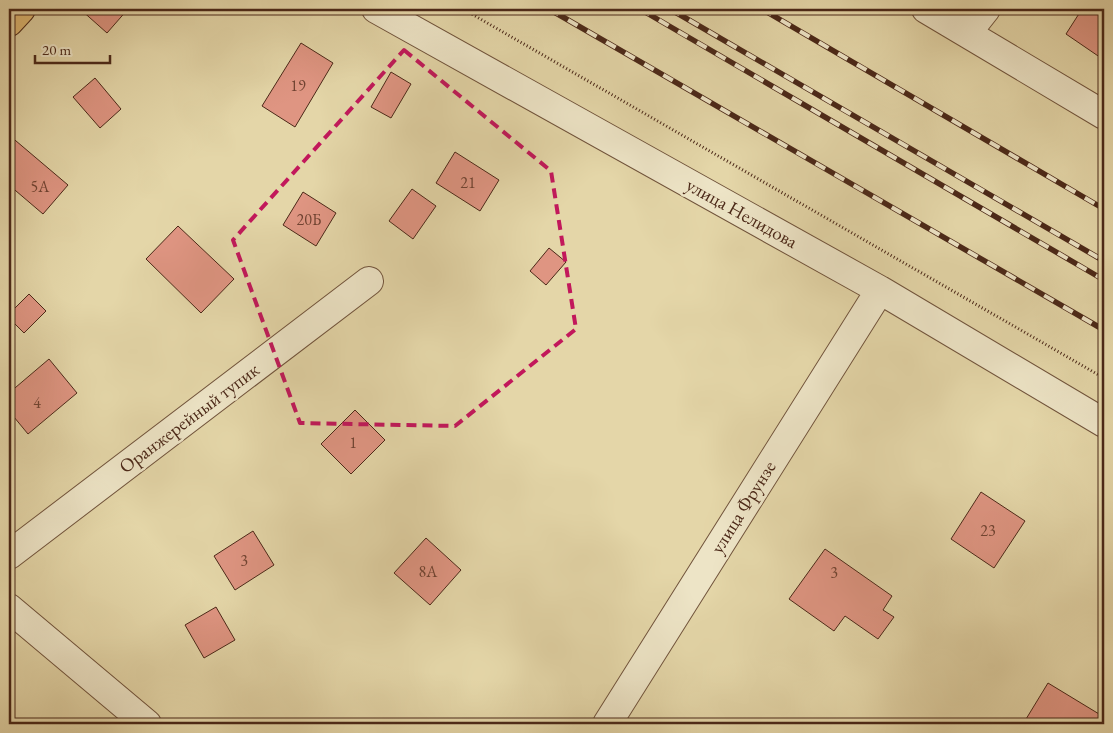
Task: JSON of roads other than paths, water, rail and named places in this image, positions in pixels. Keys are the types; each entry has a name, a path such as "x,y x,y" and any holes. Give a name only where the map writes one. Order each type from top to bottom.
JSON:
{"main road":[{"path":"9,22 21,9"}],"street":[{"name":"улица Нелидова","path":"376,9 880,290 1104,423"},
{"path":"926,9 1104,115"},
{"path":"967,33 986,9"},
{"name":"Оранжерейный тупик","path":"9,555 369,281"},
{"name":"улица Фрунзе","path":"607,724 880,290"},
{"path":"9,608 147,724"}],"railway":[{"path":"549,9 1104,330"},
{"path":"640,9 1104,280"},
{"path":"670,9 1104,261"},
{"path":"762,9 1104,209"}]}
